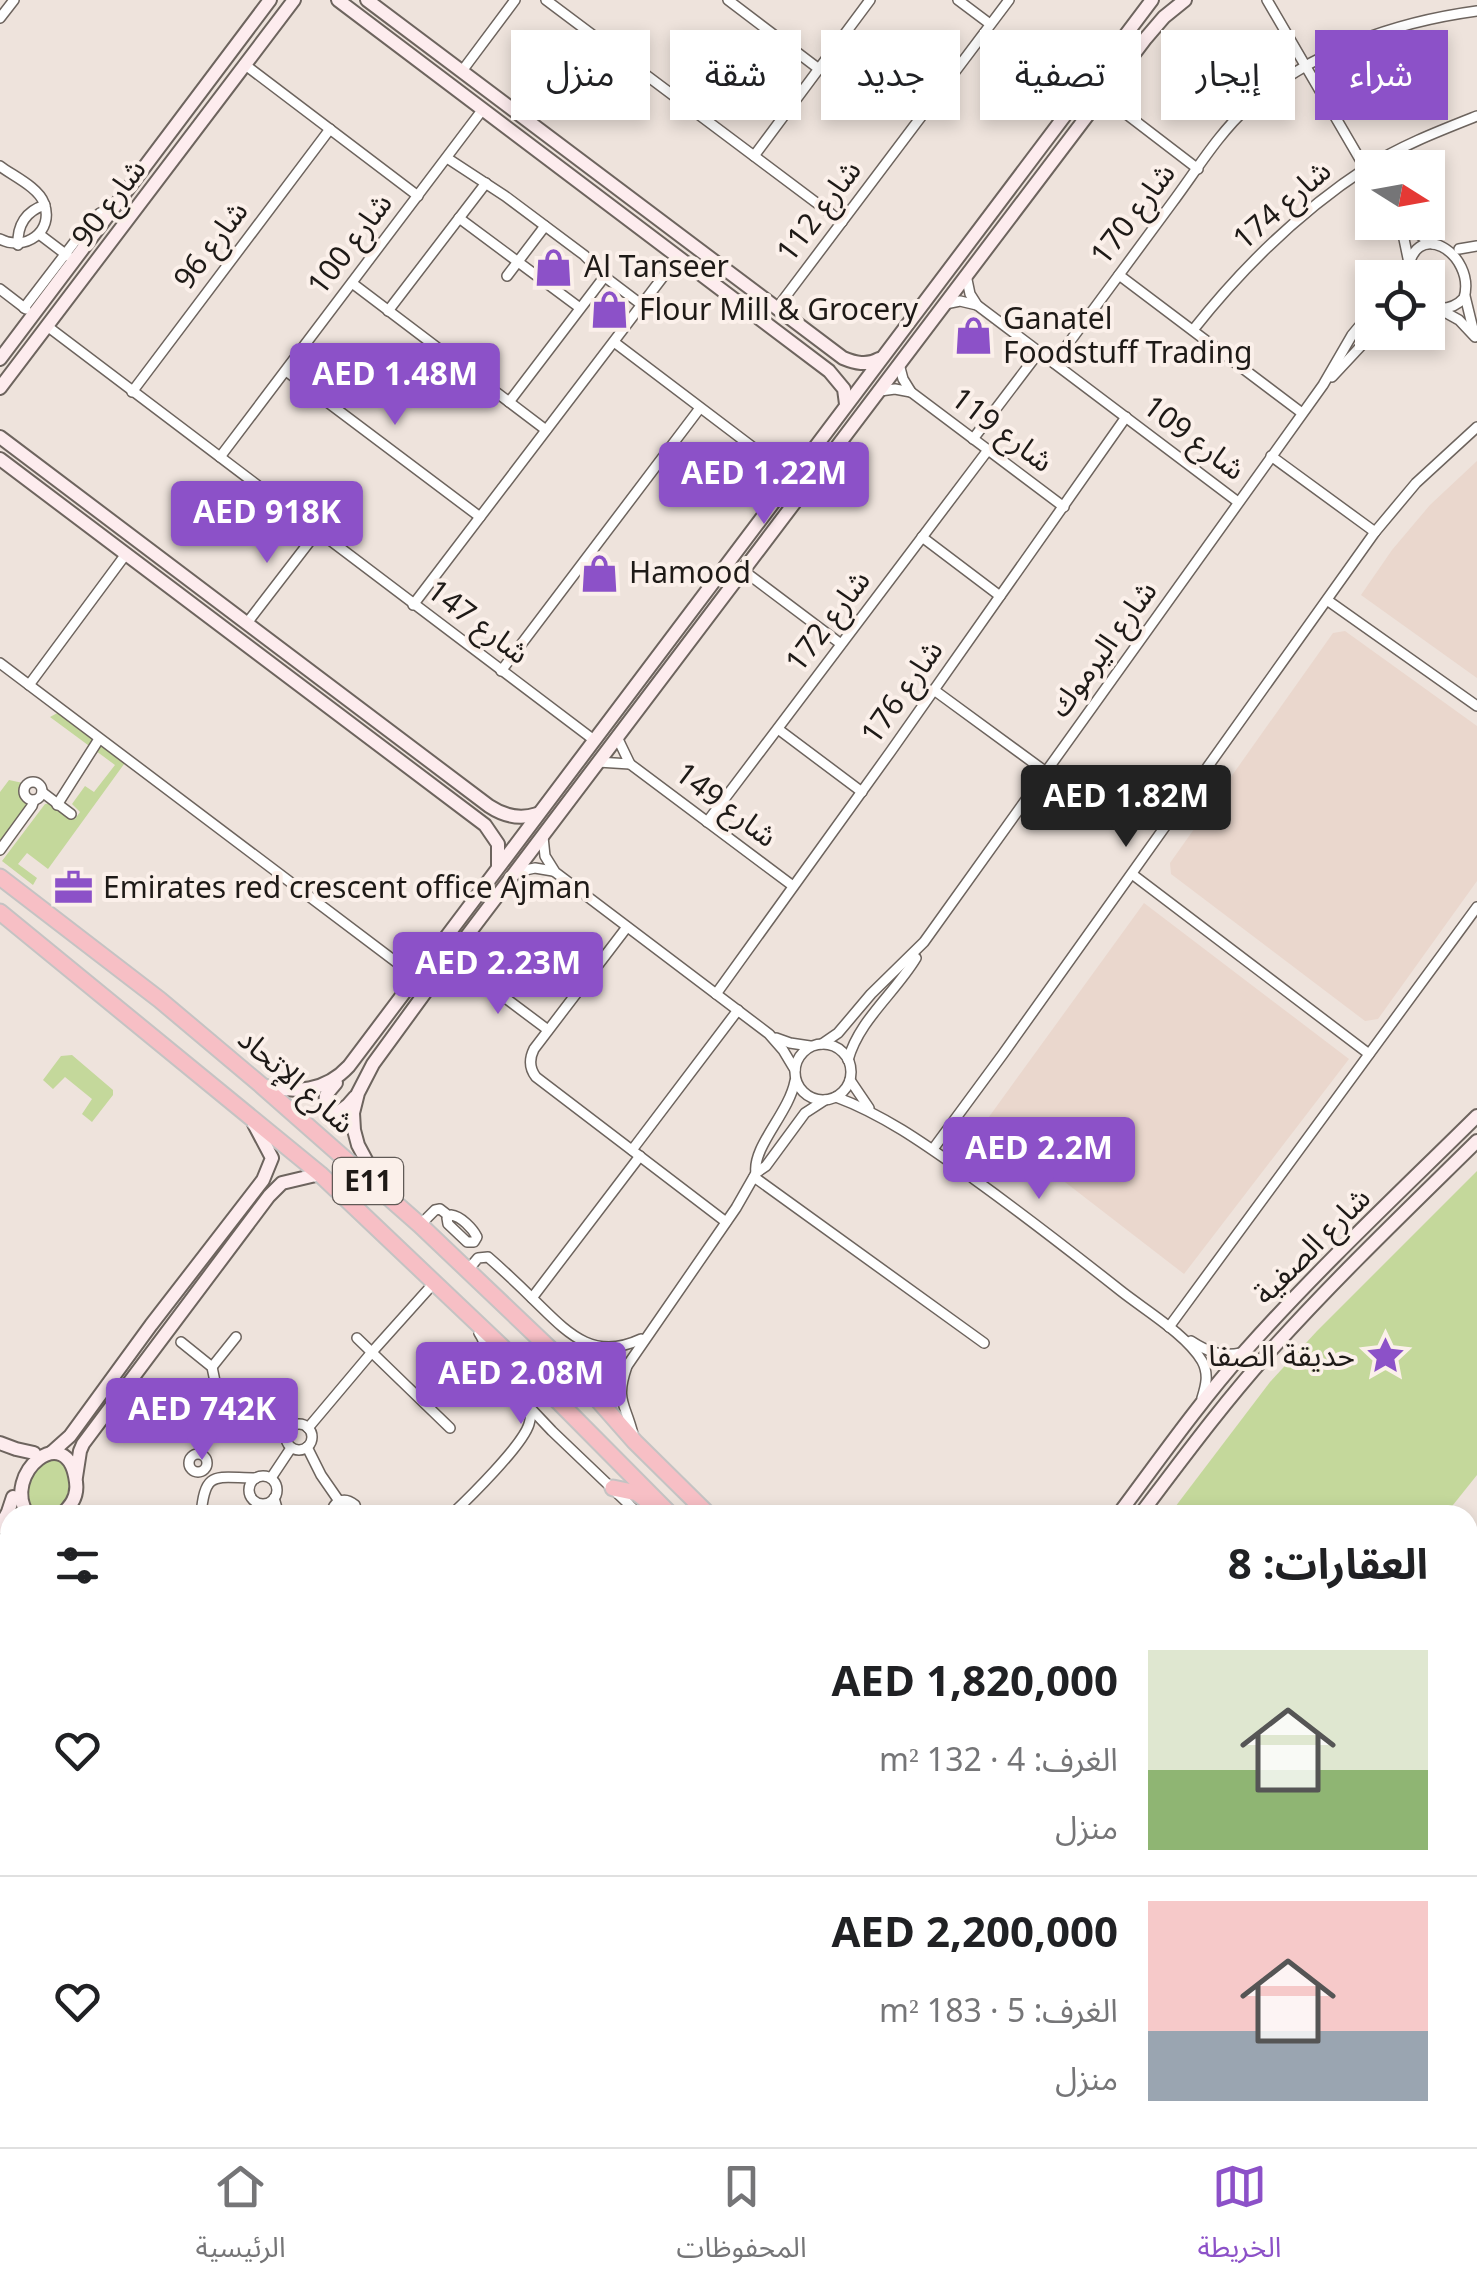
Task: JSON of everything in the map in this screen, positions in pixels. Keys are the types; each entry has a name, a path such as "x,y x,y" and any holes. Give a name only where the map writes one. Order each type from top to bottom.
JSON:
{"highway":[{"name":"شارع الإتحاد","path":"0,877 160,1000 420,1225 568,1366 635,1442 699,1505"},
{"name":"شارع الإتحاد","path":"0,912 320,1174 661,1505"},
{"path":"613,1488 644,1497 652,1505"}],"main road":[{"name":"شارع 90","path":"3,355 29,311 118,202 270,0"},
{"name":"شارع 90","path":"0,388 294,0"},
{"path":"338,0 835,376 844,390 846,404"},
{"path":"368,0 807,332 850,361 867,364 882,358"},
{"path":"1141,44 1185,0"},
{"path":"1083,120 461,944 373,1064 358,1093 339,1112 332,1112 325,1105 326,1094 1144,5"},
{"path":"254,21 265,24 268,32"},
{"path":"562,170 571,165 574,156"},
{"path":"586,188 597,173"},
{"path":"118,202 133,212"},
{"path":"938,282 947,282 953,289 948,299"},
{"path":"795,345 804,340 807,332"},
{"path":"3,355 11,365 19,363"},
{"path":"0,437 498,812 528,817 537,814"},
{"path":"0,459 485,825 495,837 498,866"},
{"path":"68,511 80,506 80,497"},
{"path":"774,500 776,509 788,511"},
{"path":"83,522 83,514 94,508"},
{"path":"604,726 618,737"},
{"path":"468,812 480,808 480,799"},
{"path":"261,1086 301,1091 322,1086 343,1072"},
{"path":"358,1093 354,1130 383,1195"},
{"path":"17,1505 11,1480 20,1463 70,1436 263,1180 272,1158 248,1113"},
{"name":"شارع الصفية","path":"1126,1505 1244,1352 1477,1116"},
{"name":"شارع الصفية","path":"1148,1505 1272,1349 1477,1141"},
{"path":"80,1505 76,1477 86,1440 268,1196 282,1184 320,1174"},
{"path":"0,1442 67,1462 76,1477"},
{"path":"69,1505 76,1494"},
{"path":"9,1505 13,1497"}],"street":[{"path":"0,18 14,0"},
{"path":"462,71 515,0"},
{"path":"546,0 842,222"},
{"path":"728,0 819,69"},
{"path":"754,156 870,0"},
{"path":"958,0 990,24"},
{"name":"شارع 112","path":"777,308 1009,0"},
{"path":"1267,0 1355,150"},
{"name":"شارع 170","path":"1054,363 1228,128 1266,93 1307,67 1384,30 1477,11"},
{"path":"244,64 418,196"},
{"name":"شارع 100","path":"220,458 483,109"},
{"name":"شارع 174","path":"1399,150 1477,116"},
{"path":"1134,120 1198,169"},
{"name":"شارع 96","path":"132,392 330,129"},
{"path":"446,158 545,226 642,305"},
{"path":"0,166 39,195 45,205 45,220 39,234 30,241 18,244 0,239"},
{"name":"شارع 174","path":"1193,330 1255,259 1308,211 1355,176"},
{"path":"388,310 486,184"},
{"path":"18,244 24,219 29,212 45,205"},
{"path":"459,218 580,308"},
{"path":"507,276 545,226"},
{"path":"39,234 70,257"},
{"path":"1426,240 1433,244"},
{"path":"1412,260 1418,251 1433,244 1459,249 1477,246"},
{"path":"1445,307 1454,306 1465,296 1475,274 1459,249"},
{"path":"413,605 678,257"},
{"path":"1119,274 1302,412"},
{"path":"966,275 976,304"},
{"path":"509,402 605,276"},
{"path":"352,284 546,430"},
{"path":"0,290 29,311"},
{"path":"1465,296 1476,338"},
{"path":"948,299 976,304"},
{"name":"شارع 109","path":"976,304 1238,502"},
{"path":"1445,314 1459,320 1476,338"},
{"name":"شارع 147","path":"46,326 594,740"},
{"name":"شارع اليرموك","path":"1323,385 1355,331"},
{"path":"614,342 792,477"},
{"name":"شارع اليرموك","path":"848,1060 858,1036 1302,412 1357,350"},
{"path":"973,439 1039,352"},
{"name":"شارع 119","path":"900,364 911,392 1064,507"},
{"path":"286,371 480,517"},
{"name":"شارع 119","path":"878,392 911,392"},
{"path":"502,671 700,408"},
{"name":"شارع 176","path":"716,994 1126,418"},
{"path":"933,1148 1375,532 1438,460 1477,427"},
{"name":"شارع 172","path":"707,822 988,450"},
{"path":"1272,456 1375,532"},
{"path":"248,624 317,532"},
{"path":"922,538 1000,596"},
{"path":"29,685 126,554"},
{"path":"744,571 842,644"},
{"path":"1327,600 1477,706"},
{"path":"0,663 404,968 422,969"},
{"path":"934,690 1046,772"},
{"path":"778,729 862,792"},
{"name":"شارع 149","path":"618,737 630,764 793,886"},
{"path":"58,804 100,739"},
{"name":"شارع 149","path":"598,762 630,764"},
{"path":"0,850 38,796 70,814"},
{"path":"543,836 546,856 555,872 769,1034 783,1050 803,1092 817,1100 830,1099 874,1113"},
{"path":"516,872 535,868 555,872"},
{"path":"1132,874 1369,1054"},
{"path":"1172,1330 1477,908"},
{"path":"627,927 531,1054 532,1072 726,1222"},
{"name":"شارع اليرموك","path":"817,1045 838,1033 924,942"},
{"path":"461,944 472,972 548,1030"},
{"path":"404,968 409,985"},
{"path":"443,969 472,972"},
{"path":"532,1298 738,1010"},
{"path":"769,1034 790,1043 838,1048 848,1060 850,1080 874,1113 933,1148 1172,1330 1200,1358 1206,1370 1200,1406"},
{"path":"755,1175 756,1158 789,1103 800,1055 817,1045"},
{"path":"635,1442 620,1398 627,1366 755,1175 805,1113 842,1093 850,1080"},
{"path":"755,1175 984,1344"},
{"path":"420,1225 440,1209 449,1216 450,1226 467,1242 474,1241 484,1256 562,1328 587,1344 616,1347 644,1338"},
{"path":"467,1271 484,1256"},
{"path":"308,1428 434,1284"},
{"path":"456,1304 485,1341 492,1368 630,1505"},
{"path":"1172,1330 1210,1352 1228,1356 1244,1352"},
{"path":"212,1368 236,1337"},
{"path":"357,1338 450,1428"},
{"path":"181,1342 212,1368 218,1391"},
{"path":"568,1366 607,1374 627,1366"},
{"path":"224,1390 236,1399 230,1414 224,1416 212,1410 211,1398 218,1391 224,1390"},
{"path":"234,1408 286,1433"},
{"path":"461,1505 525,1433 530,1408"},
{"path":"290,1428 308,1428 312,1438 307,1447 291,1448 286,1440 290,1428"},
{"path":"525,1433 538,1429 552,1431"},
{"path":"307,1447 339,1501"},
{"path":"271,1478 291,1448"},
{"path":"207,1466 219,1478"},
{"path":"201,1505 202,1492 210,1481 264,1476 271,1478 277,1490 276,1505"},
{"path":"256,1478 249,1490 252,1499 261,1504 274,1498"},
{"path":"334,1505 339,1501 354,1505"}],"shaded area":[{"path":"1477,461 1477,678 1361,595 1430,505"},
{"path":"1345,631 1477,726 1477,881 1378,1019 1365,1021 1171,874 1170,863 1333,633"},
{"path":"1144,903 1349,1059 1184,1274 986,1121"}],"green space":[{"path":"61,711 127,760 48,869 27,853 18,864 37,878 33,885 2,861 45,804 52,803 75,819 80,812 72,804 85,786 94,792 115,765 50,717"},
{"path":"9,780 23,783 23,795 32,804 0,847 0,792"},
{"path":"72,1055 113,1090 92,1122 82,1114 92,1099 65,1077 53,1089 43,1080 61,1056"},
{"name":"حديقة الصفا","path":"1477,1171 1477,1475 1453,1505 1177,1505 1270,1382"},
{"path":"47,1456 65,1462 75,1486 63,1505 31,1505 20,1478"}],"place":[{"name":"Al Tanseer","path":"554,267"},
{"name":"Flour Mill & Grocery","path":"609,310"},
{"name":"Ganatel Foodstuff Trading","path":"973,336"},
{"name":"Hamood","path":"599,573"},
{"name":"Emirates red crescent office Ajman","path":"73,888"},
{"name":"حديقة الصفا","path":"1385,1356"}]}
